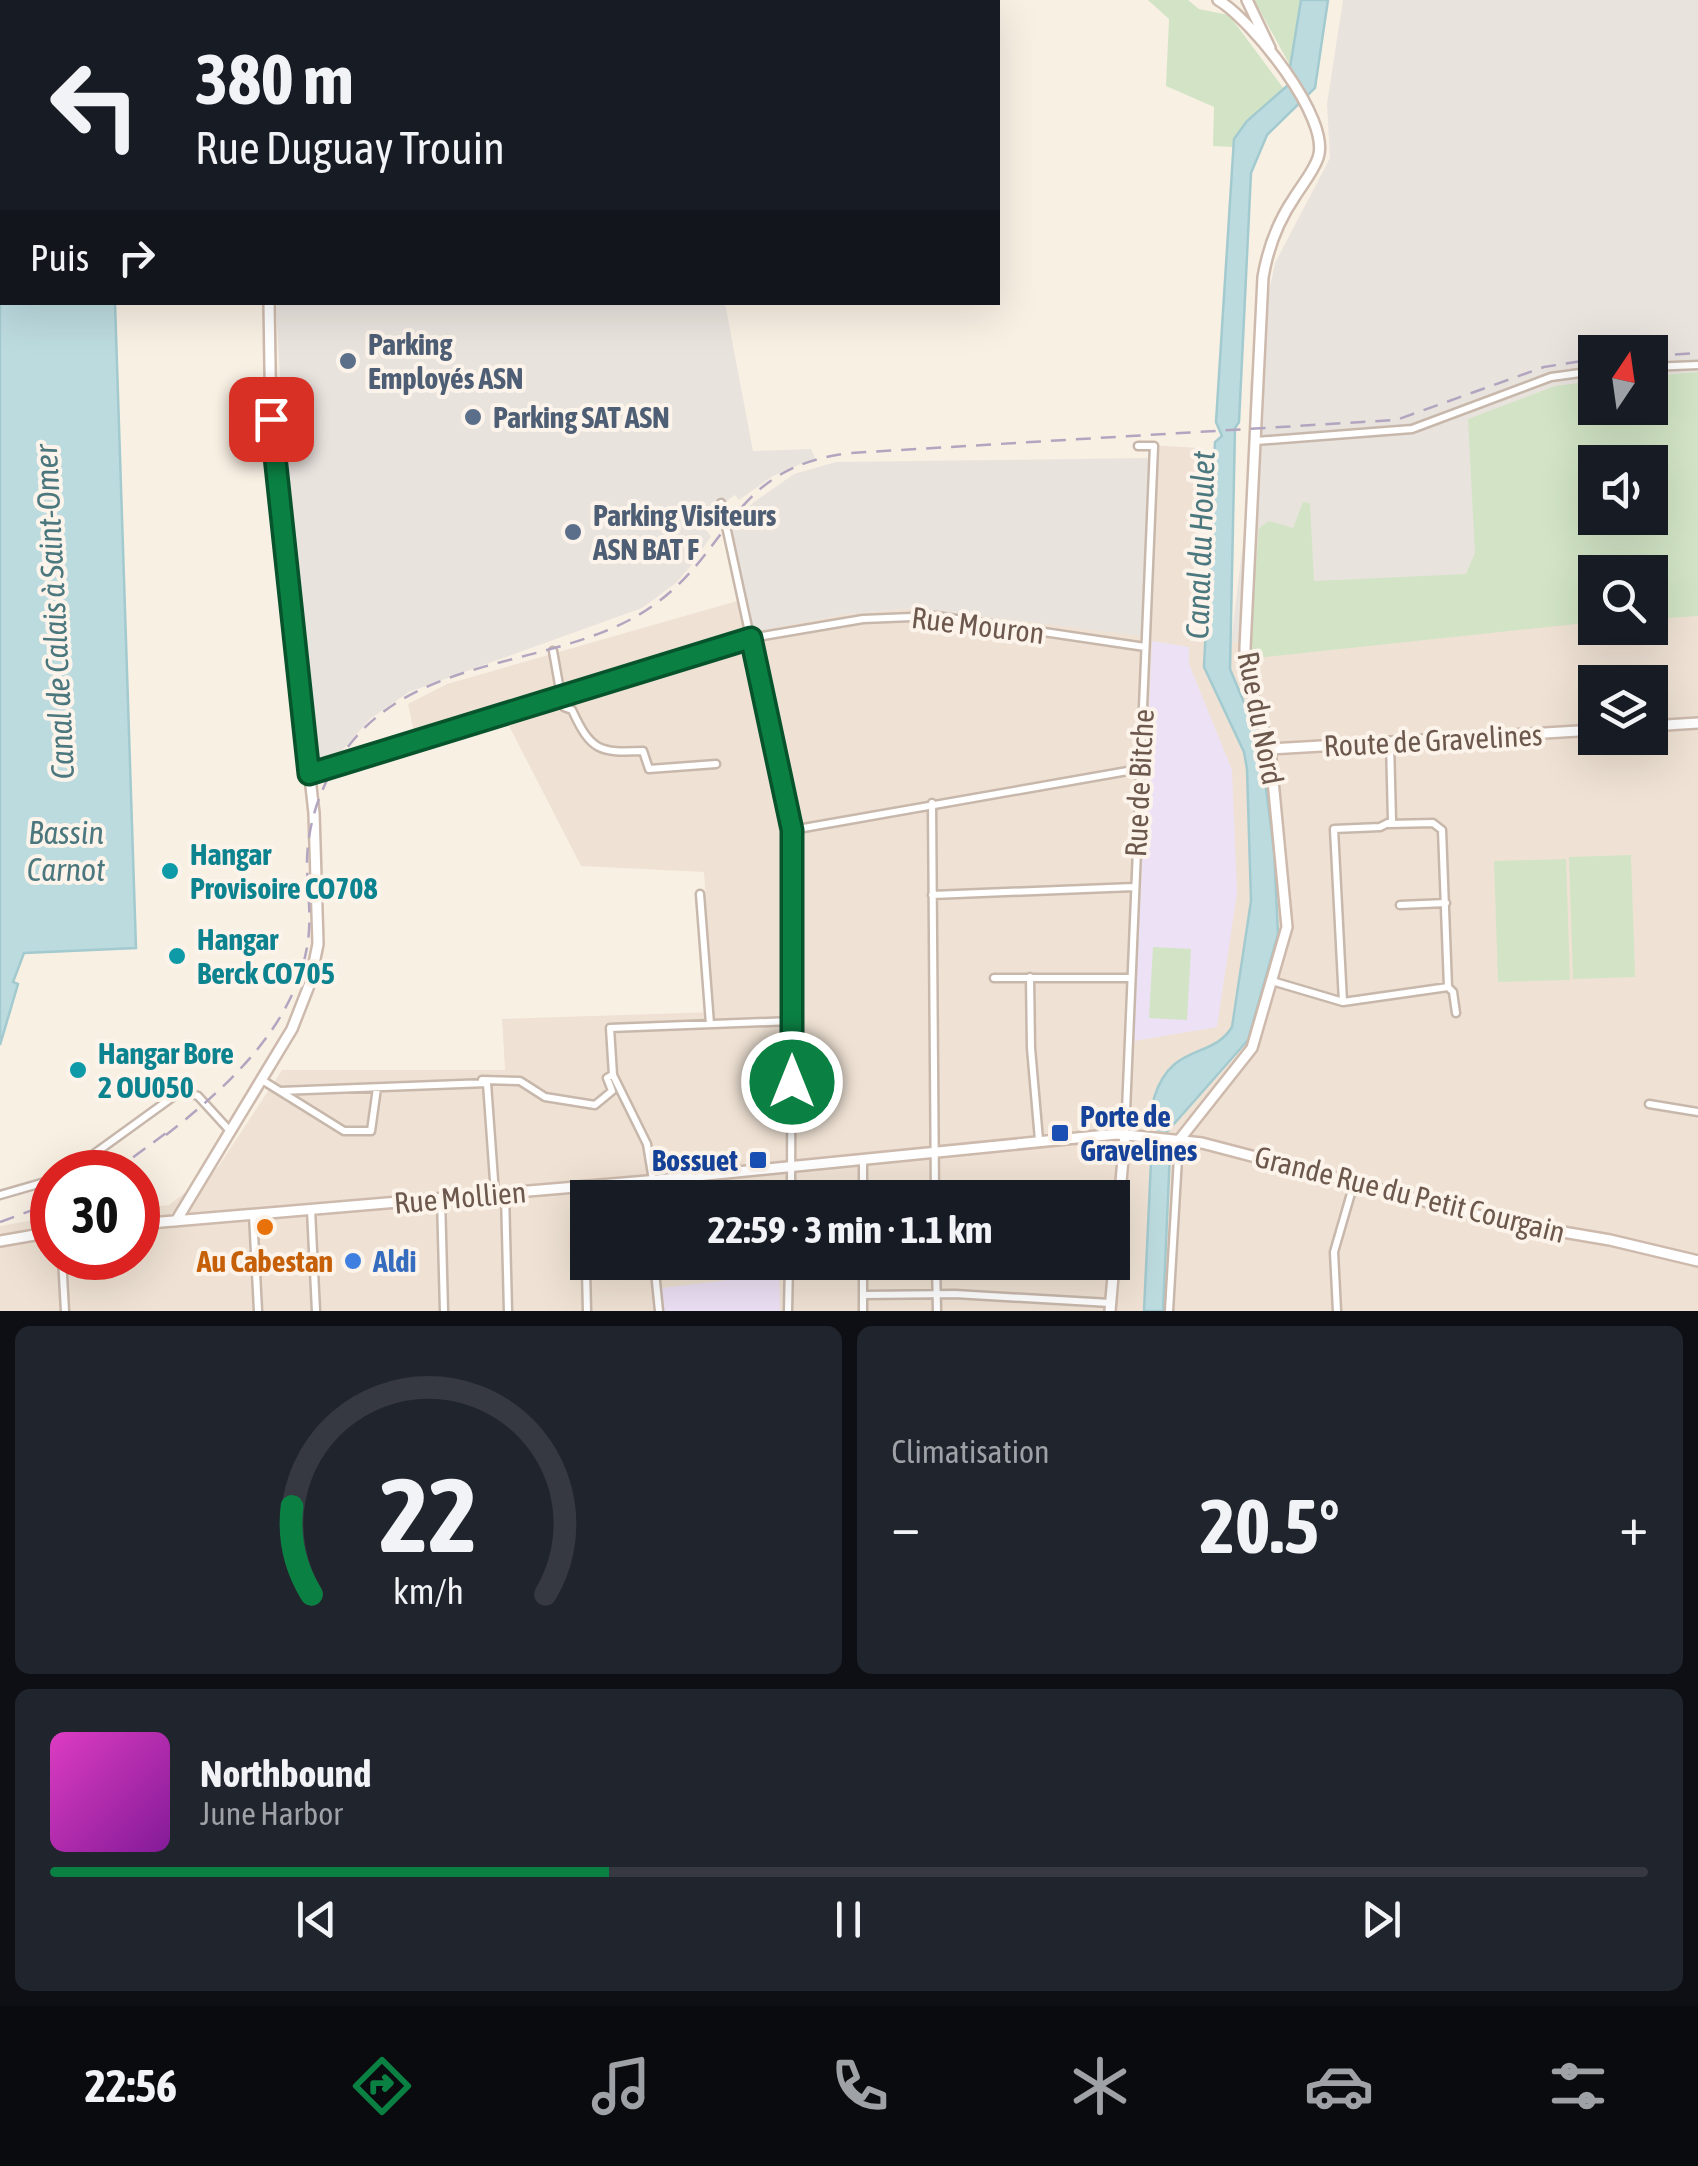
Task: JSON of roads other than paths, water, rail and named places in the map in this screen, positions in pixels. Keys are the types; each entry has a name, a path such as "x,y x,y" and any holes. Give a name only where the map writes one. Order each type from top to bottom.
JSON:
{"street":[{"name":"Rue du Nord","path":"1180,1140 1248,1055 1288,914 1270,749 1245,657 1263,277 1276,230 1319,156 1320,134 1309,109 1276,60 1238,15 1219,0"},
{"name":"Rue du Nord","path":"1247,0 1276,60"},
{"path":"176,1220 299,1016 316,955 318,902 309,774 271,432 269,305"},
{"path":"1668,366 1698,364"},
{"path":"1256,441 1404,430 1552,377 1578,373"},
{"name":"Rue de Bitche","path":"1125,1134 1154,446 1138,446"},
{"path":"721,504 792,830 792,1180"},
{"name":"Rue Mouron","path":"309,774 751,638 863,618 916,615 1145,647"},
{"path":"553,652 560,696"},
{"path":"564,707 572,710 591,744 611,753 643,751 649,769 716,764"},
{"path":"1668,725 1698,724"},
{"name":"Route de Gravelines","path":"1270,749 1578,731"},
{"path":"1389,824 1393,812 1390,742"},
{"path":"792,830 1139,769"},
{"path":"932,803 934,1180"},
{"path":"1343,1002 1334,829 1389,824 1440,826 1448,986 1453,992 1456,1013"},
{"path":"932,895 1134,886"},
{"path":"700,894 710,1024"},
{"path":"1400,905 1446,902"},
{"path":"1030,977 1030,1048 1040,1140"},
{"path":"994,978 1129,978"},
{"path":"1272,981 1343,1002 1448,986"},
{"path":"650,1180 647,1144 612,1075 610,1028 792,1020"},
{"path":"508,1311 500,1194 480,1080 520,1081 545,1097 596,1105 612,1090 607,1078 612,1075"},
{"path":"262,1080 344,1130 371,1131 378,1088"},
{"path":"280,1091 483,1084"},
{"path":"100,1150 182,1091 198,1096 230,1132"},
{"path":"1649,1104 1698,1112"},
{"path":"863,1295 936,1294 1110,1307 1125,1134"},
{"name":"Rue Mollien","path":"659,1180 1040,1140 1125,1134 1168,1138"},
{"name":"Grande Rue du Petit Courgain","path":"1168,1138 1510,1224 1610,1240 1698,1262"},
{"path":"1169,1311 1180,1140"},
{"path":"863,1158 863,1180"},
{"path":"1337,1311 1334,1252 1354,1183"},
{"path":"0,1195 30,1186"},
{"name":"Rue Mollien","path":"160,1222 570,1188"},
{"path":"442,1198 444,1311"},
{"path":"311,1210 316,1311"},
{"path":"253,1214 258,1311"},
{"path":"0,1241 30,1236"},
{"path":"63,1280 65,1311"},
{"path":"587,1280 588,1311"},
{"path":"656,1280 659,1311"},
{"path":"788,1311 789,1280"},
{"path":"863,1280 863,1311"},
{"path":"936,1280 937,1311"}],"water":[{"path":"1301,0 1328,0 1315,88 1267,135 1251,173 1239,422 1235,428 1230,669 1260,741 1274,851 1278,934 1248,1040 1166,1133 1170,1152 1163,1311 1144,1311 1154,1098 1171,1068 1214,1044 1232,1027 1251,901 1244,752 1204,667 1215,442 1222,436 1216,422 1234,139 1247,121 1287,86"},
{"name":"Bassin Carnot","path":"0,305 115,305 136,948 24,953 13,982 18,984 0,1045"}],"railway":[{"path":"1668,355 1698,353"},
{"path":"166,1135 232,1077 271,1032 286,1007 308,940 307,861 315,811 328,779 356,737 387,709 423,688 462,673 585,639 658,602 683,580 757,491 781,474 811,461 850,453 1396,420 1544,367 1578,362"},
{"path":"143,1150 173,1128"},
{"path":"0,1222 30,1211"}],"place":[{"name":"Parking Employés ASN","path":"348,361"},
{"name":"Parking SAT ASN","path":"473,417"},
{"name":"Parking Visiteurs ASN BAT F","path":"573,532"},
{"name":"Hangar Provisoire CO708","path":"170,871"},
{"name":"Hangar Berck CO705","path":"177,956"},
{"name":"Hangar Bore 2 OU050","path":"78,1070"},
{"name":"Porte de Gravelines","path":"1060,1133"},
{"name":"Bossuet","path":"758,1160"},
{"name":"Au Cabestan","path":"265,1227"},
{"name":"Aldi","path":"353,1261"}],"water label":[{"name":"Canal du Houlet","path":"1200,545"},
{"name":"Canal de Calais à Saint-Omer","path":"54,612"}]}
